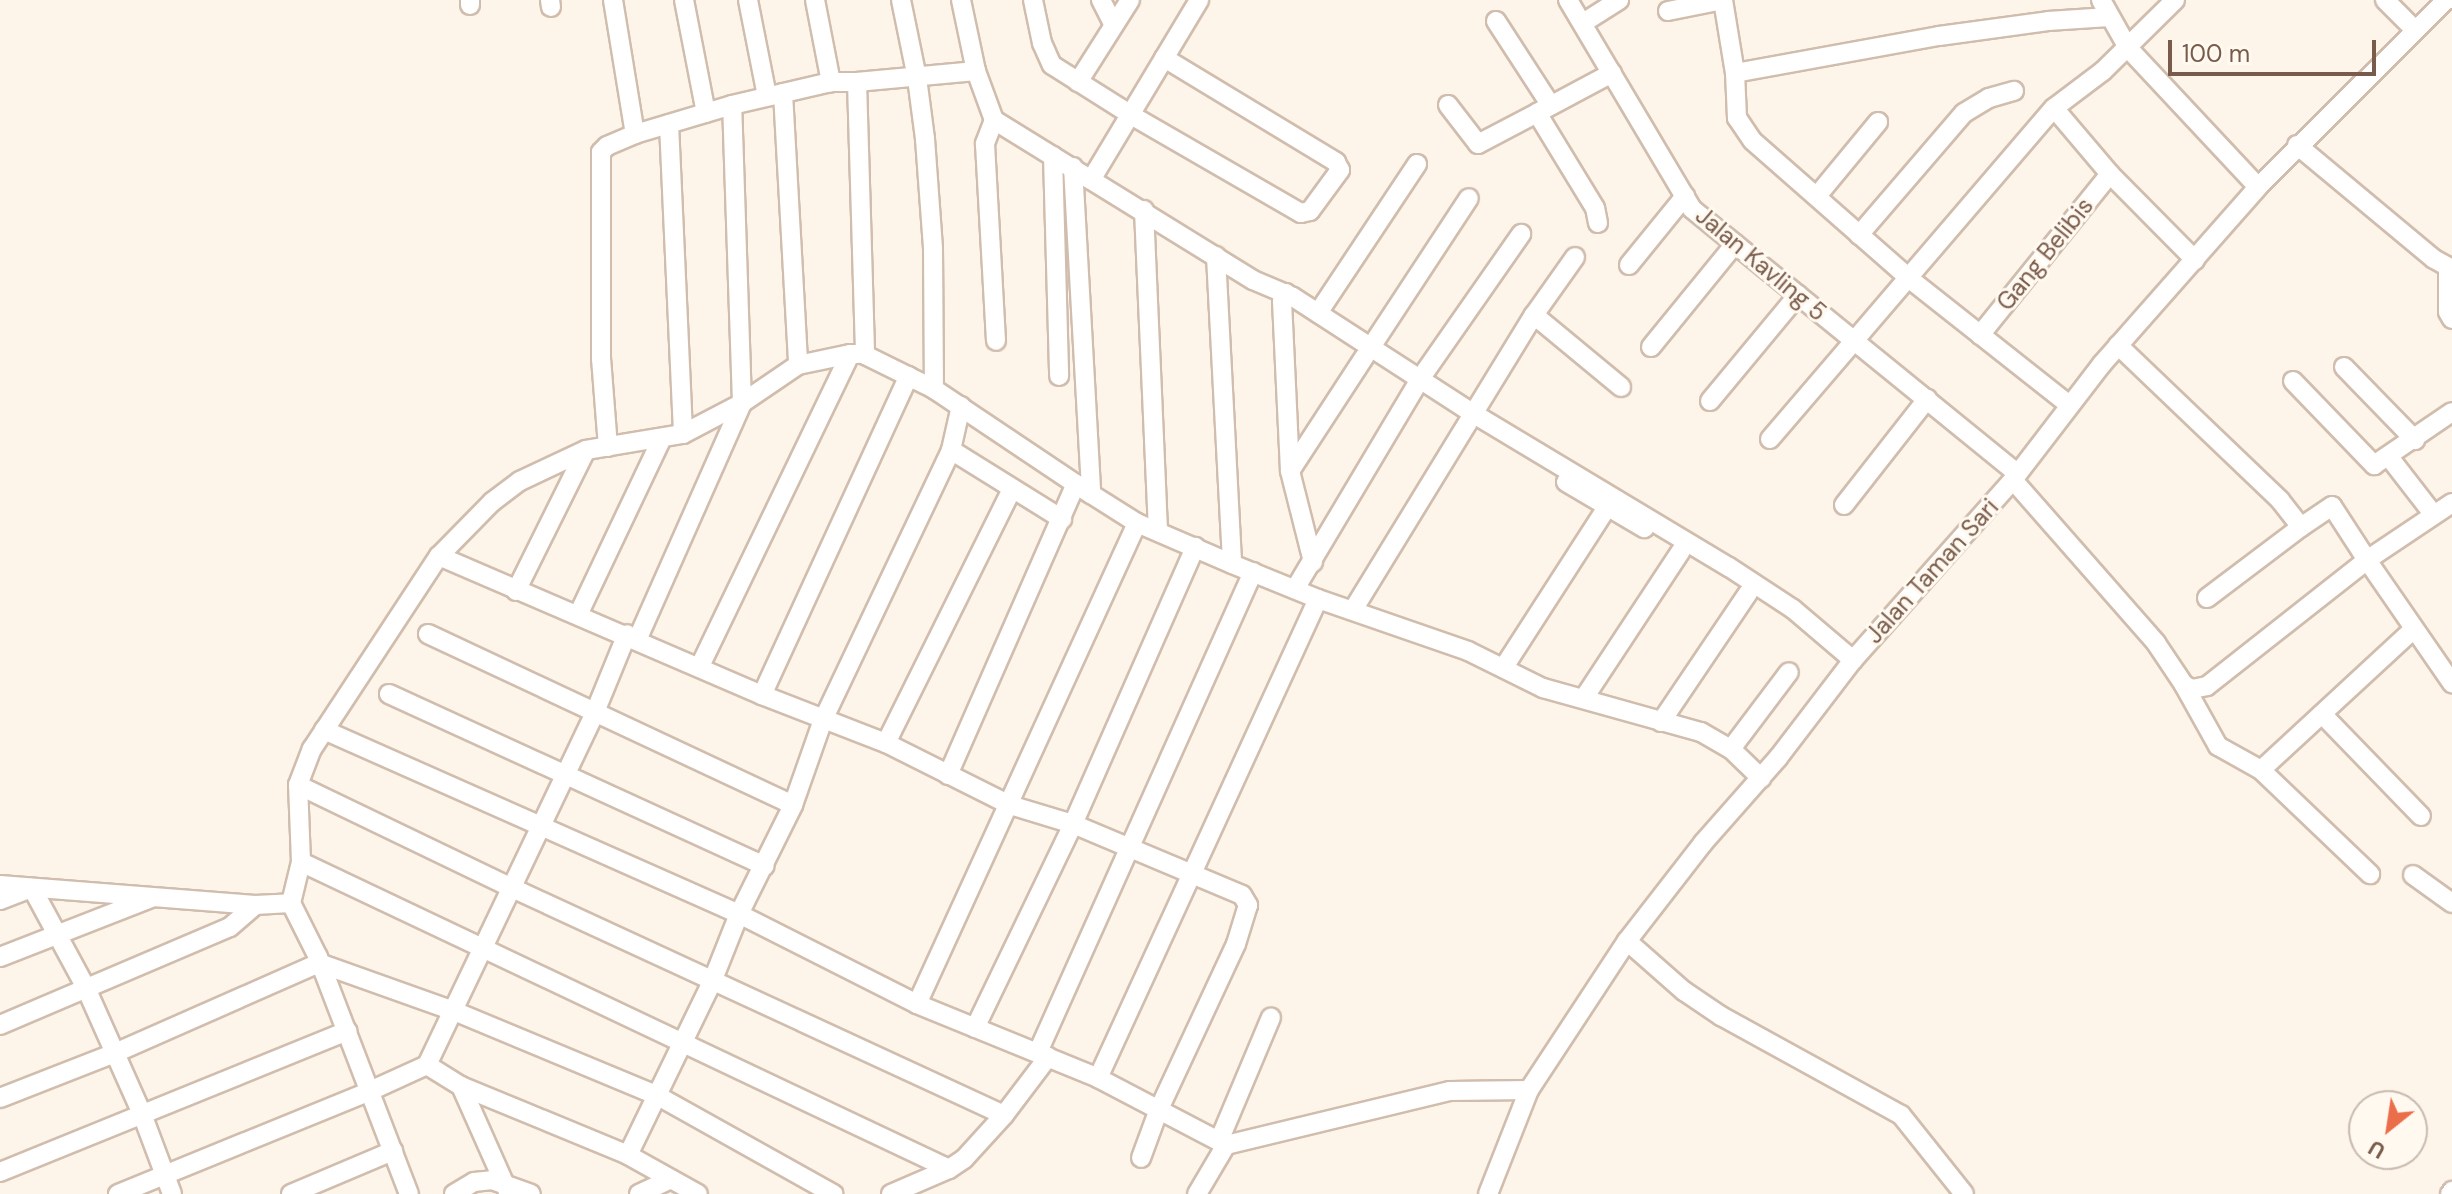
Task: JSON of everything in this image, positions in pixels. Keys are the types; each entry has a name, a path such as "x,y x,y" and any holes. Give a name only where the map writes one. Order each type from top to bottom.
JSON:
{"street":[{"path":"613,0 635,134"},
{"path":"684,0 706,113"},
{"path":"748,0 775,95 798,365"},
{"path":"815,0 831,82"},
{"path":"901,0 917,78 933,249 934,389"},
{"path":"961,0 976,71 994,120 1279,294 1471,418 1793,609 1802,620 1853,660"},
{"path":"1033,0 1046,58 1078,82 1301,213 1314,207 1340,170 1336,162 1164,58"},
{"path":"1101,0 1114,25"},
{"path":"1078,82 1130,0"},
{"path":"1091,180 1199,0"},
{"name":"Jalan Kavling 5","path":"1568,0 1700,216 1927,399 2015,476 2156,643 2218,746 2261,770 2370,874"},
{"path":"1583,23 1619,0"},
{"path":"1668,11 1723,0 1735,73 1737,118 1752,140 1910,279 2068,404"},
{"path":"1770,439 2054,108 2128,48 2175,0"},
{"path":"2385,0 2414,29"},
{"name":"Jalan Taman Sari","path":"1488,1194 1529,1090 1627,941 1703,843 1761,778 1853,660 2015,476 2068,404 2118,345 2297,145 2446,0"},
{"path":"1735,73 1939,36 2048,21 2105,8 2128,48 2258,187"},
{"path":"1496,21 1595,208 1598,223"},
{"path":"608,447 601,359 599,161 607,146 635,134 732,105 831,82 917,78 976,71"},
{"path":"1448,105 1478,144 1612,73"},
{"path":"700,666 858,354 857,82"},
{"path":"1859,235 1964,113 1989,98 2014,91"},
{"path":"118,1194 427,1065 742,403 732,105"},
{"path":"2054,108 2110,174 2195,260"},
{"path":"994,120 985,144 996,341"},
{"path":"1817,196 1878,122"},
{"path":"669,124 683,434"},
{"path":"2297,145 2450,269 2448,312 2452,319"},
{"path":"1053,156 1059,376"},
{"path":"1318,313 1417,164"},
{"path":"948,775 1062,519 1083,489 1073,167"},
{"name":"Gang Belibis","path":"1980,335 2110,174"},
{"path":"1629,265 1685,196"},
{"path":"1290,471 1469,198"},
{"path":"1144,210 1158,530"},
{"path":"1295,589 1417,383 1521,234"},
{"path":"1651,347 1735,244"},
{"path":"1216,256 1232,564"},
{"path":"1353,610 1534,315 1575,257"},
{"path":"1279,294 1318,313 1368,351"},
{"path":"1279,294 1290,471 1313,562"},
{"path":"1710,401 1798,295"},
{"path":"1534,315 1621,387"},
{"path":"2118,345 2280,500 2301,527"},
{"path":"409,1194 347,1031 291,903 301,862 298,785 324,730 439,556 492,502 520,481 586,450 683,434 742,403 798,365 858,354 934,389 1137,523 1318,599 1504,667 1543,688 1701,732 1731,749 1761,778"},
{"path":"2344,367 2415,440"},
{"path":"762,695 909,376"},
{"path":"2293,381 2374,465 2452,412"},
{"path":"1844,505 1927,399"},
{"path":"628,1155 712,982 739,914 793,805 823,720 951,450 961,406"},
{"path":"578,615 661,440"},
{"path":"516,591 586,450"},
{"path":"951,450 1062,519"},
{"path":"2389,457 2434,515"},
{"path":"886,743 1012,489"},
{"path":"1504,667 1611,503"},
{"path":"2184,685 2192,689 2207,686 2367,560 2452,503"},
{"path":"2207,598 2332,506 2451,681"},
{"path":"917,1004 1137,523"},
{"path":"1652,526 1681,551 1726,572 1748,593 1784,616 1802,620"},
{"path":"975,1028 1073,824 1195,547"},
{"path":"1584,698 1681,551"},
{"path":"439,556 516,591 632,636 762,695 886,743 1010,805 1073,824 1242,895 1248,905 1236,944 1159,1109 1141,1158"},
{"path":"891,1194 949,1169 964,1159 1004,1115 1043,1055 1253,572"},
{"path":"1661,722 1748,593"},
{"path":"1098,1078 1318,599"},
{"path":"2261,770 2414,629"},
{"path":"428,634 793,805"},
{"path":"1731,749 1789,672"},
{"path":"389,694 764,866"},
{"path":"2322,714 2421,816"},
{"path":"324,730 739,914 917,1004 1098,1078 1223,1143 1450,1091 1529,1090"},
{"path":"298,785 712,982 1004,1115"},
{"path":"301,862 484,945 949,1169"},
{"path":"2413,875 2452,903"},
{"path":"0,885 255,905 291,903"},
{"path":"0,900 32,888"},
{"path":"32,888 86,988 142,1114 172,1194"},
{"path":"0,957 157,895"},
{"path":"0,1025 235,924 255,905"},
{"path":"1627,941 1684,991 1721,1016 1901,1115 1964,1194"},
{"path":"0,1098 115,1053 319,963 454,1011 658,1096 833,1194"},
{"path":"1197,1194 1223,1143 1271,1017"},
{"path":"0,1172 347,1031"},
{"path":"427,1065 461,1086 628,1155 698,1194"},
{"path":"461,1086 506,1188"},
{"path":"291,1194 393,1151"},
{"path":"639,1194 671,1179"},
{"path":"454,1194 474,1182 531,1194"}]}
